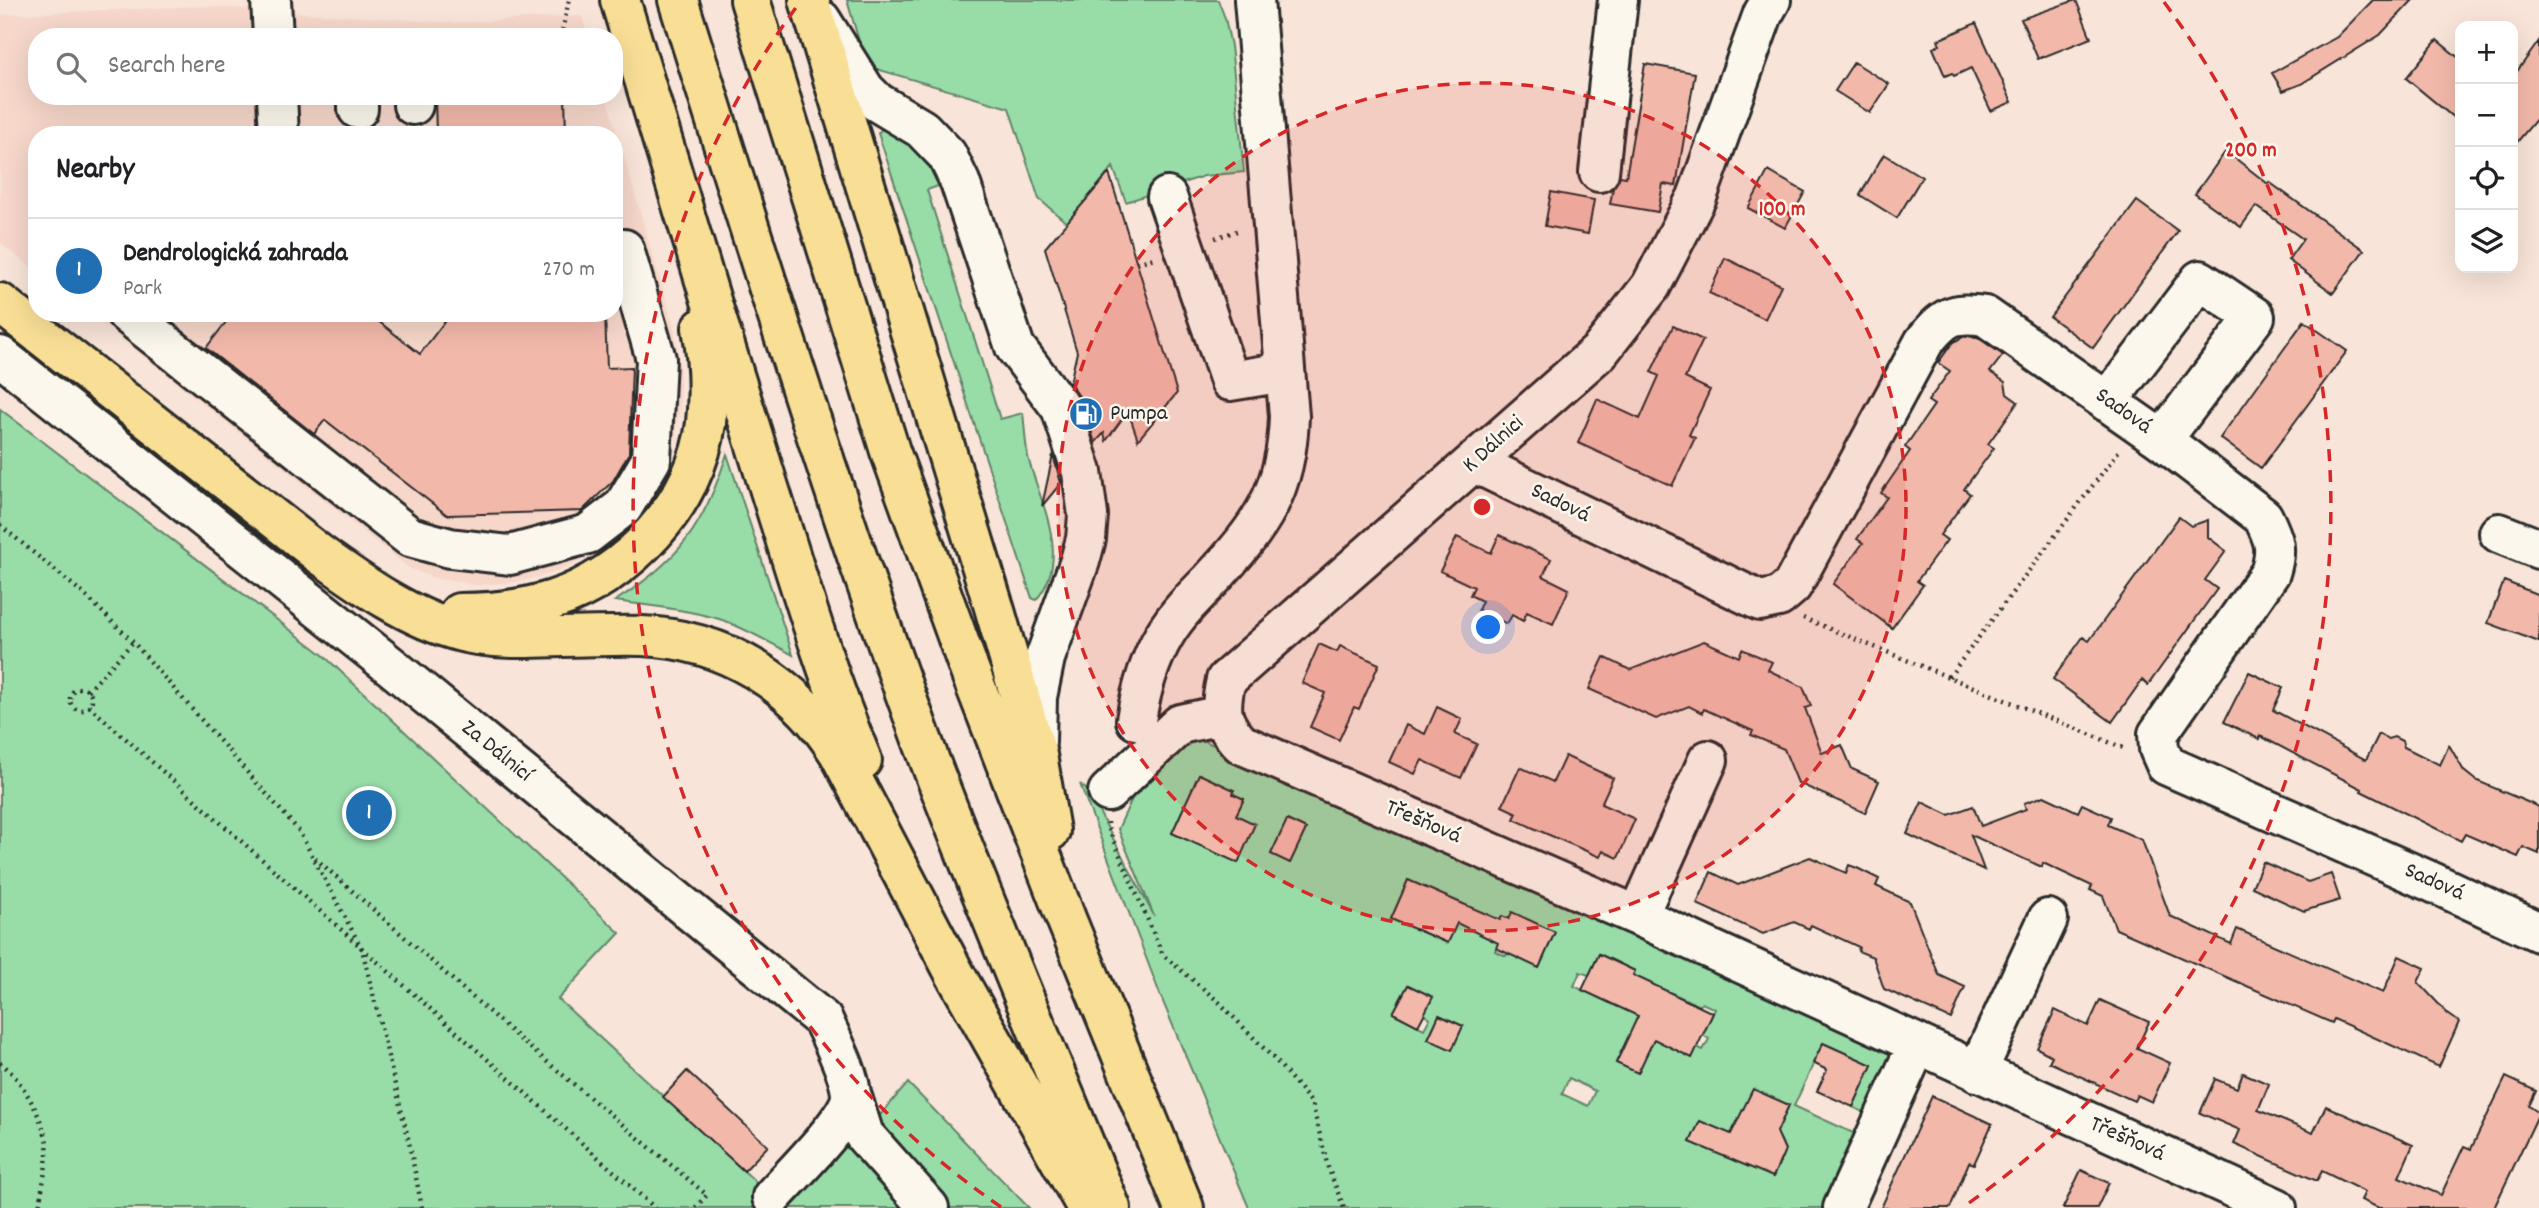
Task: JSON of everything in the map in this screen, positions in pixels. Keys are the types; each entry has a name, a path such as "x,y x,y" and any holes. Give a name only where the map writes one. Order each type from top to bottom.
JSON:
{"highway":[{"path":"620,0 768,485 834,688 879,803 955,974"},
{"path":"678,0 842,514 934,772 1111,1208"},
{"path":"809,0 1037,755 1067,921"},
{"path":"752,6 890,451 969,669 1067,921 1184,1208"},
{"path":"370,587 408,602 458,613 488,613 533,606 572,593 601,578 632,554 662,523 686,483 699,452 708,393 706,351 676,186"},
{"path":"0,303 342,570 406,610 462,632 494,637 660,638 696,644 745,663 771,678 803,706 833,744 955,974 1087,1208"}],"street":[{"path":"271,0 273,28"},
{"path":"809,0 865,90 877,102 922,129 947,155 960,182 1015,347 1061,408 1082,472 1087,504 1086,539 1051,637 1041,675 1036,715 1037,755"},
{"path":"1136,720 1145,678 1166,632 1256,529 1278,486 1289,439 1254,0"},
{"path":"1600,172 1618,0"},
{"name":"K Dálnici","path":"1222,715 1221,699 1226,681 1600,351 1651,286 1697,197 1763,14 1771,0"},
{"path":"277,105 279,126"},
{"path":"1167,197 1230,381 1285,372"},
{"path":"152,322 410,537 450,548 510,555 588,534 623,508 651,460 656,359 623,249"},
{"path":"2107,402 2200,280 2255,317 2151,432"},
{"name":"Sadová","path":"1475,463 1760,601 1779,597 1791,586 1923,342 1941,321 1963,313 1985,316 2151,432 2263,517 2270,531 2276,555 2270,573 2158,734 2159,749 2166,765 2539,932"},
{"name":"Za Dálnicí","path":"0,356 391,667 823,1020 840,1056 864,1135 929,1208"},
{"path":"2499,533 2539,549"},
{"path":"1108,792 1180,723 1222,715"},
{"name":"Třešňová","path":"1222,715 1227,729 1241,744 1638,916 2277,1208"},
{"path":"1638,916 1708,760"},
{"path":"1978,1072 2048,919"},
{"path":"1843,1208 1917,1045"},
{"path":"772,1197 843,1118 852,1097"}],"path":[{"path":"563,28 569,0"},
{"path":"1949,677 2151,432"},
{"path":"0,525 85,595 133,642 299,831 362,949 409,1142 422,1208"},
{"path":"1760,601 2166,765"},
{"path":"88,691 133,642"},
{"path":"76,689 88,691 91,698 89,706 77,709 69,700 72,692 76,689"},
{"path":"89,706 654,1208"},
{"path":"1108,792 1108,828 1163,955 1219,1002 1278,1063 1311,1103 1328,1167 1344,1208"},
{"path":"312,855 522,1041 707,1195 695,1208"},
{"path":"0,1063 7,1067 33,1103 47,1144 39,1208"}],"shaded area":[{"path":"203,6 454,23 582,16 585,28 28,28 28,105 609,105 615,126 28,126 28,265 0,243 0,15"},
{"path":"623,154 674,327 680,368 680,408 672,450 654,489 597,551 559,571 519,582 477,585 434,578 409,568 100,322 623,322"}],"green space":[{"path":"847,0 1218,0 1231,46 1244,172 1204,176 1126,202 1113,167 1067,223 1039,199 1009,108 873,68 863,55"},
{"path":"883,128 909,139 949,182 927,190 1000,419 1023,413 1029,461 1050,531 1052,567 1047,584 1036,600 1032,598 878,133"},
{"path":"0,409 322,654 620,933 558,999 783,1207 846,1147 854,1145 908,1083 1029,1208 0,1208"},
{"path":"727,454 793,655 719,619 680,610 615,601 657,571 687,539 709,502"},
{"path":"1189,734 1883,1048 1893,1061 1871,1116 1853,1107 1872,1065 1823,1043 1794,1106 1862,1137 1829,1208 1249,1208 1161,997 1080,784 1088,791 1154,916 1118,829 1141,779","holes":["1199,774 1234,790 1233,794 1244,799 1236,815 1235,861 1172,833","1287,820 1306,829 1290,863 1271,854","1408,880 1465,905 1447,943 1391,919","1512,913 1555,932 1539,968 1508,953 1506,956 1495,951","1599,954 1635,971 1618,1007 1574,986 1580,972 1589,975","1408,985 1432,997 1424,1014 1430,1018 1424,1029 1393,1013","1669,992 1700,1006 1702,1003 1715,1009 1703,1035 1709,1039 1703,1050 1697,1047 1692,1058 1648,1036","1439,1015 1463,1026 1428,1039","1622,1051 1643,1061 1638,1073 1616,1062","1569,1078 1595,1091 1588,1106 1562,1094","1753,1090 1789,1105 1783,1119 1774,1115 1765,1134 1781,1140 1785,1150 1773,1177 1690,1142 1700,1121 1732,1135"]}],"building":[{"path":"2076,0 2091,38 2038,59 2021,19"},
{"path":"2373,0 2413,0 2380,35 2301,84 2283,91 2272,73 2337,37"},
{"path":"1976,23 2012,102 1991,111 1971,68 1954,76 1952,73 1945,76 1933,48 1940,45 1938,40"},
{"path":"2437,40 2455,55 2455,119 2406,78"},
{"path":"2539,41 2539,116 2518,141 2518,84 2518,70"},
{"path":"1854,62 1889,84 1870,113 1835,91"},
{"path":"1645,64 1695,73 1676,186 1663,184 1658,212 1610,204 1613,188 1620,176 1626,177"},
{"path":"435,105 565,105 566,126 436,126"},
{"path":"2226,151 2268,184 2269,182 2364,250 2333,293 2288,260 2303,239 2256,206 2241,227 2195,194"},
{"path":"1884,154 1922,177 1897,218 1860,195"},
{"path":"1768,171 1805,192 1785,228 1748,208"},
{"path":"1109,173 1177,393 1138,440 1128,411 1106,441 1104,433 1095,443 1082,401 1070,383 1077,352 1045,248"},
{"path":"1551,192 1594,200 1588,234 1545,226"},
{"path":"2137,201 2178,231 2093,348 2050,317"},
{"path":"1725,258 1781,285 1765,319 1709,293"},
{"path":"2304,321 2347,351 2261,468 2220,438"},
{"path":"226,322 379,322 420,354 444,322 605,322 607,368 632,367 629,453 613,481 582,511 447,515 325,420 314,434 206,348"},
{"path":"1673,326 1703,340 1685,378 1710,390 1689,435 1695,438 1672,486 1578,443 1597,399 1640,419 1659,376 1651,372"},
{"path":"1965,336 1977,337 2003,355 1990,372 2005,382 2007,394 2018,402 1988,444 1994,448 1964,489 1970,494 1940,535 1947,540 1917,581 1923,585 1892,628 1833,584 1863,543 1857,539 1887,497 1881,493 1910,451 1905,447 1934,405 1928,401 1950,371 1938,363 1953,342"},
{"path":"1053,455 1061,483 1042,506"},
{"path":"2179,517 2191,526 2208,520 2208,537 2226,551 2205,580 2217,589 2148,685 2142,680 2112,722 2053,679 2083,637 2089,641"},
{"path":"1499,535 1551,559 1543,576 1569,589 1553,624 1527,612 1523,621 1512,615 1507,624 1478,610 1482,601 1470,595 1474,587 1440,571 1457,537 1491,553"},
{"path":"2504,581 2539,595 2539,642 2488,623"},
{"path":"1704,641 1739,657 1742,649 1772,662 1768,670 1803,687 1811,706 1805,708 1822,753 1842,745 1852,769 1879,781 1865,813 1798,783 1784,749 1751,735 1753,731 1704,709 1702,713 1689,706 1656,719 1589,689 1604,657 1630,670"},
{"path":"1319,644 1337,652 1340,646 1379,664 1359,709 1354,707 1339,740 1310,727 1325,693 1302,683"},
{"path":"2249,672 2283,688 2273,710 2366,760 2379,734 2388,739 2394,737 2402,741 2404,747 2440,765 2449,745 2464,771 2475,780 2539,807 2539,854 2523,847 2518,857 2465,834 2461,841 2260,736 2259,739 2224,722"},
{"path":"1437,707 1462,719 1455,734 1477,744 1461,778 1422,760 1415,774 1389,762 1406,725 1425,734"},
{"path":"1565,756 1613,778 1601,804 1635,819 1618,858 1603,851 1600,857 1540,831 1514,819 1517,813 1502,806 1520,767 1553,782"},
{"path":"1199,774 1234,790 1233,794 1244,799 1236,815 1255,824 1238,863 1172,833"},
{"path":"2044,796 2078,812 2082,804 2111,817 2108,825 2142,840 2170,916 2231,944 2237,929 2383,993 2399,956 2425,968 2418,982 2459,1022 2439,1067 2334,1019 2332,1023 2116,929 2103,896 2090,890 2092,886 2043,863 2042,867 1971,835 1984,870 1907,834 1922,802 1949,815 1973,806 1981,826 2026,809 2024,803"},
{"path":"1287,820 1306,829 1290,863 1271,854"},
{"path":"1810,857 1846,873 1849,865 1857,868 1879,879 1876,886 1910,902 1939,975 1965,987 1951,1019 1884,989 1873,957 1858,951 1859,947 1811,925 1809,929 1794,922 1763,934 1697,904 1711,872 1738,885"},
{"path":"2263,862 2308,882 2331,874 2340,900 2304,911 2252,887"},
{"path":"1408,880 1500,920 1502,916 1509,919 1512,912 1555,932 1539,968 1496,948 1498,943 1457,923 1448,943 1391,919"},
{"path":"1599,954 1635,971 1633,975 1713,1013 1692,1058 1654,1039 1638,1073 1616,1063 1638,1016 1582,990"},
{"path":"1408,985 1433,997 1418,1026 1393,1013"},
{"path":"2100,1000 2149,1022 2137,1048 2170,1063 2152,1102 2137,1095 2134,1101 2049,1062 2052,1056 2037,1048 2055,1010 2088,1026"},
{"path":"1439,1015 1463,1026 1452,1050 1428,1039"},
{"path":"1823,1043 1872,1065 1853,1107 1817,1091 1827,1070 1813,1063"},
{"path":"687,1071 768,1146 744,1171 663,1097"},
{"path":"2243,1073 2269,1084 2258,1110 2313,1133 2326,1106 2413,1145 2399,1177 2441,1195 2464,1146 2471,1149 2506,1077 2536,1091 2529,1106 2539,1113 2494,1208 2379,1208 2361,1200 2365,1192 2322,1171 2317,1181 2234,1144 2240,1130 2200,1113 2215,1079 2237,1088"},
{"path":"1753,1089 1789,1105 1777,1132 1785,1150 1773,1177 1690,1142 1700,1121 1731,1134"},
{"path":"1932,1096 1992,1124 1974,1164 1969,1162 1950,1208 1881,1208"},
{"path":"2081,1170 2109,1183 2097,1208 2063,1208"}],"place":[{"name":"Pumpa","path":"1086,414"},
{"name":"Dendrologická zahrada","path":"369,813"}]}
